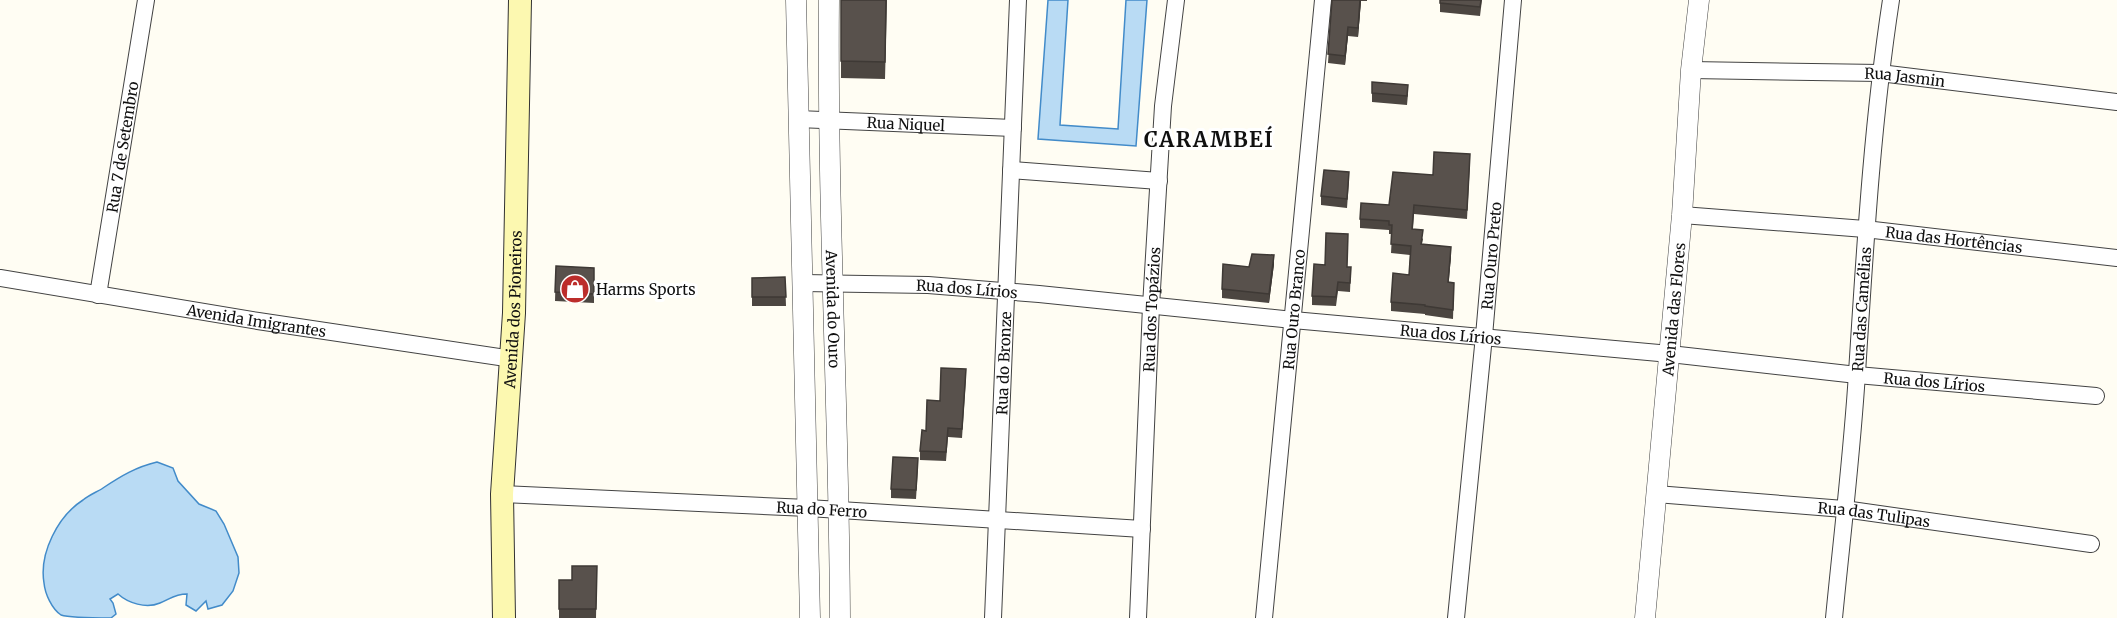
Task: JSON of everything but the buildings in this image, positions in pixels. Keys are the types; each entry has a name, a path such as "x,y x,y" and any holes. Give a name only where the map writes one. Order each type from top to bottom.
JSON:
{"main road":[{"name":"Avenida dos Pioneiros","path":"504,618 502,494 512,359 520,0"}],"street":[{"name":"Rua 7 de Setembro","path":"98,295 146,0"},
{"name":"Avenida do Ouro","path":"796,0 810,618"},
{"name":"Avenida do Ouro","path":"829,0 828,120 834,284 840,618"},
{"name":"Rua do Bronze","path":"993,618 1018,0"},
{"name":"Rua dos Topázios","path":"1138,618 1151,306 1163,106 1176,0"},
{"name":"Rua Ouro Branco","path":"1264,618 1323,0"},
{"name":"Rua Ouro Preto","path":"1456,618 1484,336 1513,0"},
{"name":"Avenida das Flores","path":"1645,618 1670,354 1691,70 1699,0"},
{"name":"Rua das Camélias","path":"1834,618 1857,375 1865,230 1880,73 1890,0"},
{"name":"Rua Jasmin","path":"1691,70 1880,73 2117,102"},
{"name":"Rua Niquel","path":"798,120 1013,128"},
{"path":"1011,170 1159,181"},
{"name":"Rua das Hortências","path":"1682,215 1865,230 2117,258"},
{"name":"Avenida Imigrantes","path":"0,278 258,321 512,359"},
{"name":"Rua dos Lírios","path":"803,283 928,285 1005,291 1670,354 1857,375 2097,396"},
{"name":"Rua do Ferro","path":"502,494 808,508 839,512 1142,529"},
{"name":"Rua das Tulipas","path":"1656,494 1844,509 2091,544"}],"water":[{"path":"1048,0 1068,0 1060,125 1118,129 1126,0 1147,0 1136,146 1038,139"},
{"path":"157,462 173,468 178,481 199,504 216,511 224,524 238,557 239,573 233,591 222,605 208,609 206,601 196,611 186,605 187,594 155,605 143,605 127,600 118,594 110,599 116,614 111,618 61,615 47,596 43,571 44,560 58,525 74,507 88,497 129,472"}],"place":[{"name":"Harms Sports","path":"575,289"}],"district":[{"name":"CARAMBEÍ","path":"1209,139"}]}
